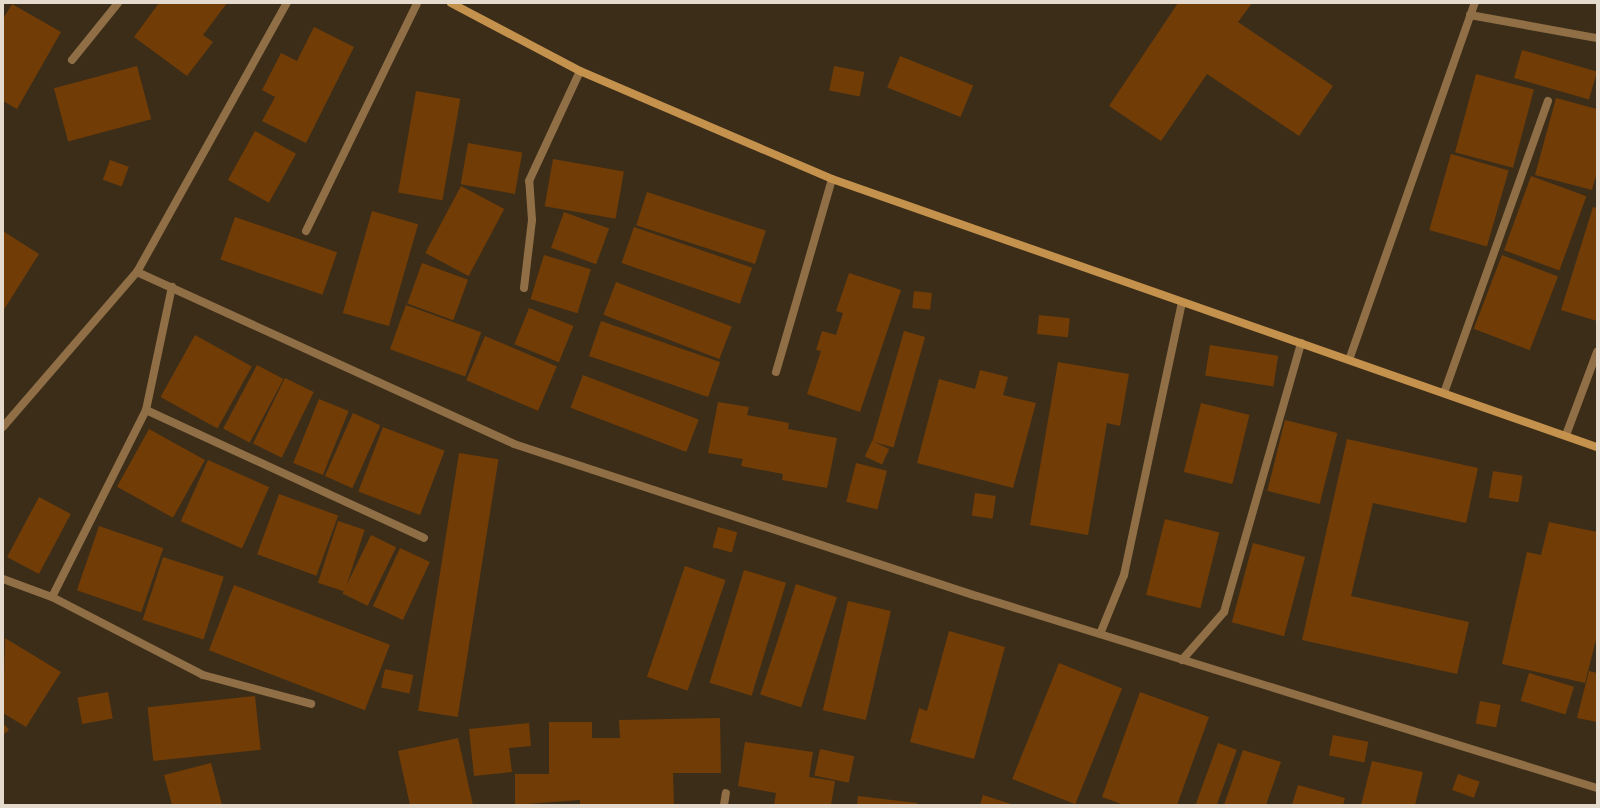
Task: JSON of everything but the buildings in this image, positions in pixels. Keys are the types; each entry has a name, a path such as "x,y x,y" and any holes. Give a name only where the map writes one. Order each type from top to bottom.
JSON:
{"street":[{"path":"72,60 118,3"},
{"path":"3,427 138,272 286,3"},
{"path":"306,231 417,3"},
{"path":"451,3 580,71 832,179 1597,447"},
{"path":"1349,360 1475,3"},
{"path":"1470,15 1597,38"},
{"path":"524,288 532,220 528,181 580,71"},
{"path":"1444,393 1548,101"},
{"path":"776,372 832,179"},
{"path":"138,272 514,444 1100,634 1597,788"},
{"path":"52,597 146,410 172,287"},
{"path":"1100,634 1124,575 1182,302"},
{"path":"1182,660 1224,612 1301,343"},
{"path":"1566,435 1597,352"},
{"path":"146,410 424,538"},
{"path":"3,578 52,597 203,675 311,704"},
{"path":"724,805 726,793"}]}
